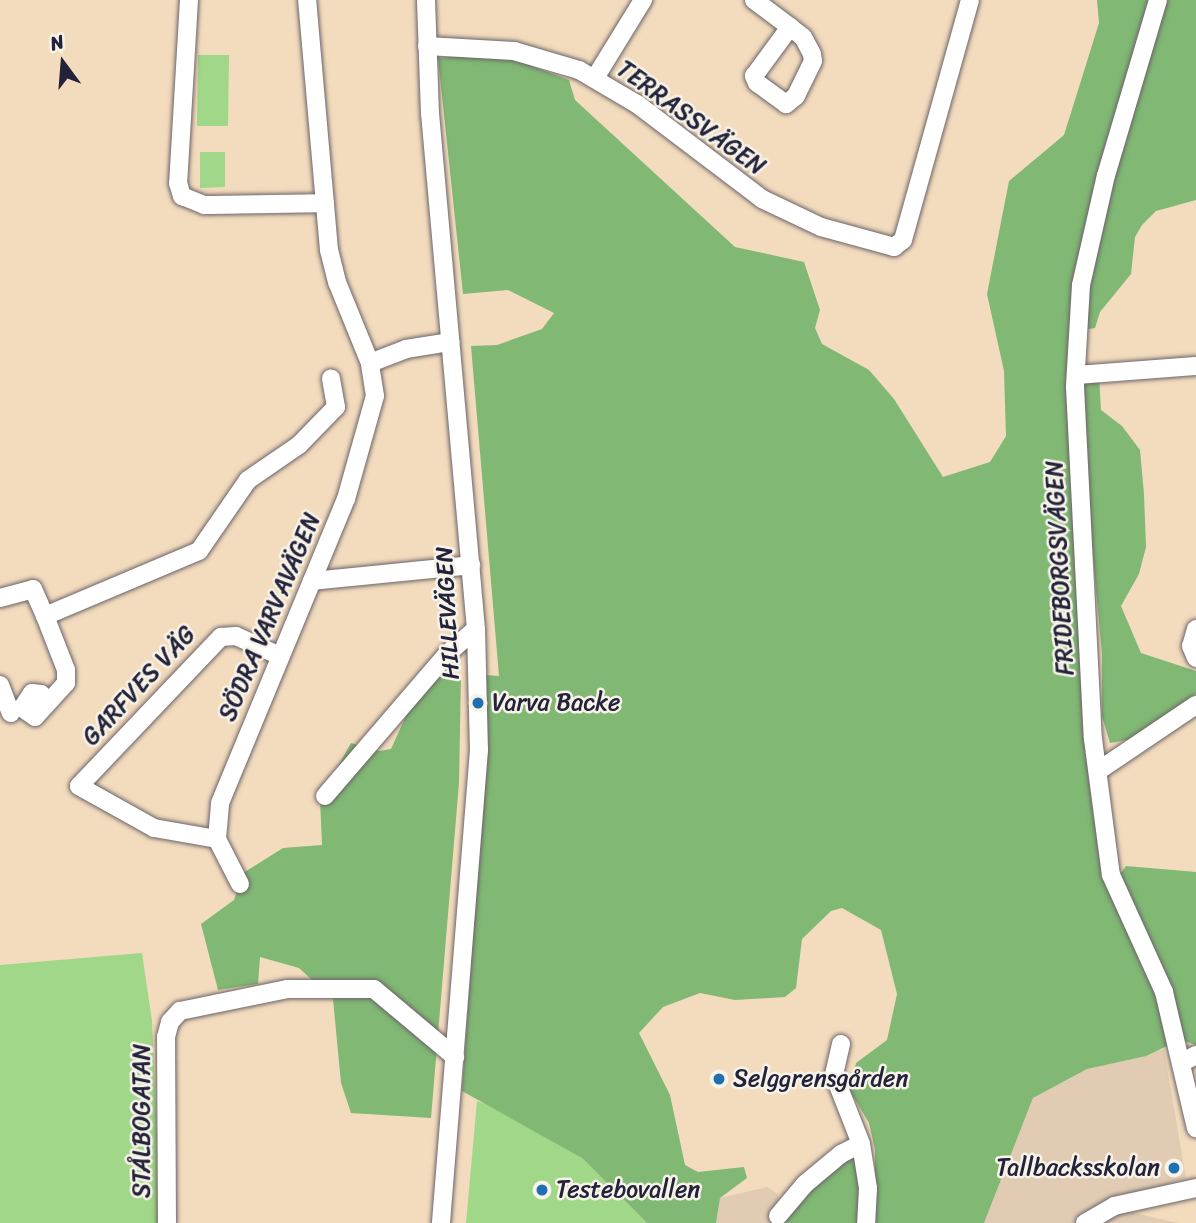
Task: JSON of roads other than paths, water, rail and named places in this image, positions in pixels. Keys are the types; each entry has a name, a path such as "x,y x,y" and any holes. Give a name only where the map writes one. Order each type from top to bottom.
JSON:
{"street":[{"path":"189,0 178,183 182,196 204,205 325,203"},
{"name":"SÖDRA VARVAVÄGEN","path":"217,839 218,814 226,783 312,581 360,459 375,396 370,363 332,268 307,0"},
{"name":"HILLEVÄGEN","path":"426,0 427,46 450,342 476,629 479,750 441,1223"},
{"path":"596,78 643,0"},
{"path":"754,0 790,27"},
{"name":"TERRASSVÄGEN","path":"427,46 514,51 563,63 596,78 637,104 734,182 800,218 890,247 901,243 970,0"},
{"name":"FRIDEBORGSVÄGEN","path":"1158,0 1106,175 1082,285 1076,375 1098,771 1111,875 1164,992 1188,1059 1196,1128"},
{"path":"370,363 406,349 450,342"},
{"path":"1076,375 1196,366"},
{"path":"45,616 199,551 248,480 299,445 336,407 331,378"},
{"path":"312,581 471,565"},
{"path":"0,598 33,589 66,670 66,683 48,703"},
{"path":"325,796 447,653 476,629"},
{"path":"1196,629 1191,646 1196,658"},
{"name":"GARFVES VÄG","path":"217,839 154,828 73,783 221,637 236,636 280,656"},
{"path":"0,685 11,713"},
{"path":"1098,771 1196,705"},
{"path":"217,839 240,884"},
{"name":"STÅLBOGATAN","path":"167,1223 166,1037 172,1019 191,1007 263,992 374,989 455,1056"},
{"path":"841,1044 834,1075 861,1144 868,1188 866,1223"},
{"path":"778,1216 805,1184 841,1154 861,1144"},
{"path":"1085,1223 1114,1206 1196,1188"}],"place":[{"name":"Varva Backe","path":"478,703"},
{"name":"Selggrensgården","path":"719,1079"},
{"name":"Tallbacksskolan","path":"1174,1168"},
{"name":"Testebovallen","path":"542,1190"}]}
